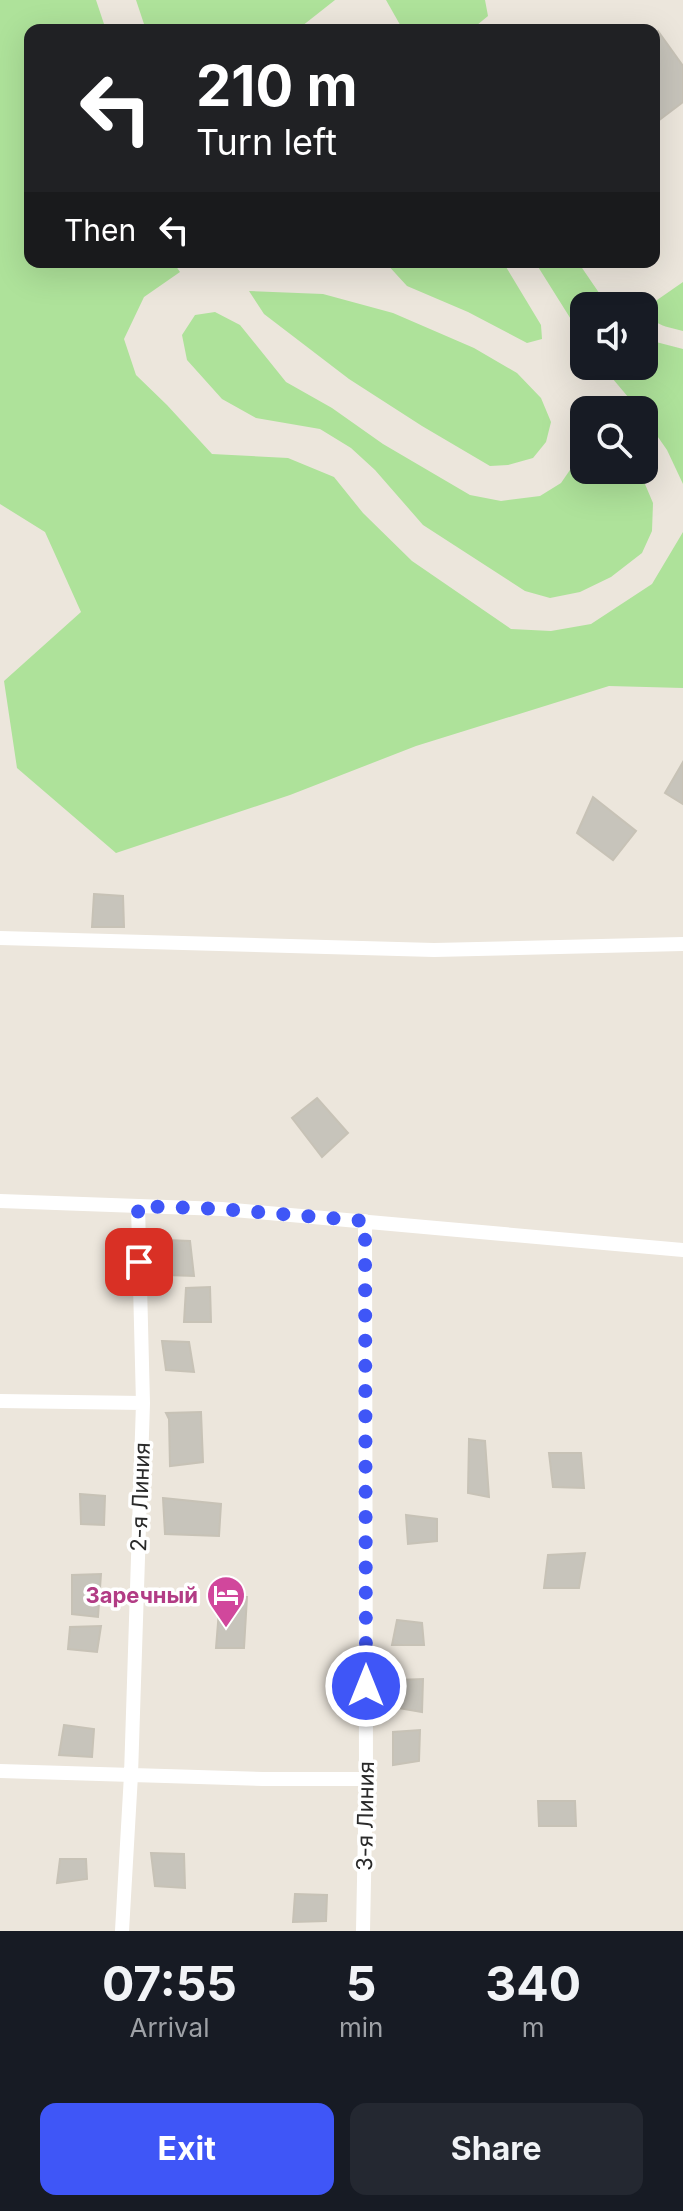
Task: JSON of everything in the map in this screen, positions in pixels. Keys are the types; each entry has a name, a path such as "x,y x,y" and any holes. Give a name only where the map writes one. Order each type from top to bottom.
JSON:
{"street":[{"path":"0,938 434,950 683,944"},
{"path":"0,1201 222,1209 683,1250"},
{"name":"2-я Линия","path":"122,1931 131,1775 143,1403 138,1206"},
{"name":"3-я Линия","path":"363,1931 366,1779 365,1221"},
{"path":"0,1401 143,1403"},
{"path":"0,1771 366,1779"}],"green space":[{"path":"0,0 96,0 104,24 24,24 24,268 177,268 180,272 144,297 124,339 136,375 212,454 288,458 334,477 363,513 412,561 511,629 551,631 591,624 652,584 683,532 683,688 609,686 416,746 290,795 116,853 17,768 4,681 81,612 45,532 0,504"},
{"path":"136,0 335,0 305,24 144,24"},
{"path":"386,0 485,0 488,16 478,24 400,24"},
{"path":"390,268 507,268 541,325 542,339 527,343 468,312 407,286"},
{"path":"539,268 582,268 598,292 570,292 570,318"},
{"path":"683,282 683,331 658,322 658,299"},
{"path":"249,291 323,294 393,313 474,348 517,373 541,398 551,422 546,442 533,458 490,466 349,379 264,314"},
{"path":"215,312 240,325 286,382 470,495 501,501 540,496 561,483 570,470 570,484 645,484 653,503 652,531 642,553 611,577 580,592 550,598 525,591 423,525 375,470 351,448 320,429 256,418 222,399 187,360 182,335 195,315"},
{"path":"658,343 683,349 683,484 658,437 658,396 627,396 614,380 658,380"}],"building":[{"path":"660,34 683,66 683,102 660,119"},
{"path":"683,762 683,804 665,793"},
{"path":"593,797 636,831 613,860 577,833"},
{"path":"94,894 123,896 124,927 92,927"},
{"path":"317,1098 348,1133 322,1157 292,1118"},
{"path":"164,1235 166,1240 190,1241 194,1276 167,1275"},
{"path":"210,1287 211,1322 184,1322 186,1288"},
{"path":"162,1341 189,1342 194,1372 166,1370"},
{"path":"201,1412 203,1462 170,1466 169,1419 166,1413"},
{"path":"469,1439 485,1441 489,1497 468,1493"},
{"path":"549,1453 581,1453 584,1488 553,1487"},
{"path":"80,1494 105,1496 104,1525 81,1524"},
{"path":"163,1498 221,1504 219,1536 165,1534"},
{"path":"406,1515 437,1519 437,1541 408,1544"},
{"path":"585,1553 579,1588 544,1588 548,1555"},
{"path":"101,1574 98,1617 72,1614 72,1575"},
{"path":"247,1597 244,1648 216,1648 220,1598"},
{"path":"397,1620 422,1623 424,1645 392,1645"},
{"path":"101,1626 97,1652 68,1649 70,1627"},
{"path":"423,1679 422,1712 398,1708 397,1680"},
{"path":"64,1725 94,1729 92,1757 59,1755"},
{"path":"420,1730 419,1761 393,1765 393,1732"},
{"path":"538,1801 575,1801 576,1826 539,1826"},
{"path":"151,1853 184,1854 185,1888 155,1886"},
{"path":"60,1859 86,1859 87,1879 57,1883"},
{"path":"295,1894 327,1895 326,1921 293,1922"}],"place":[{"name":"Заречный","path":"226,1629"}],"route":[{"path":"139,1262 138,1206 222,1209 365,1221 366,1686"}]}
